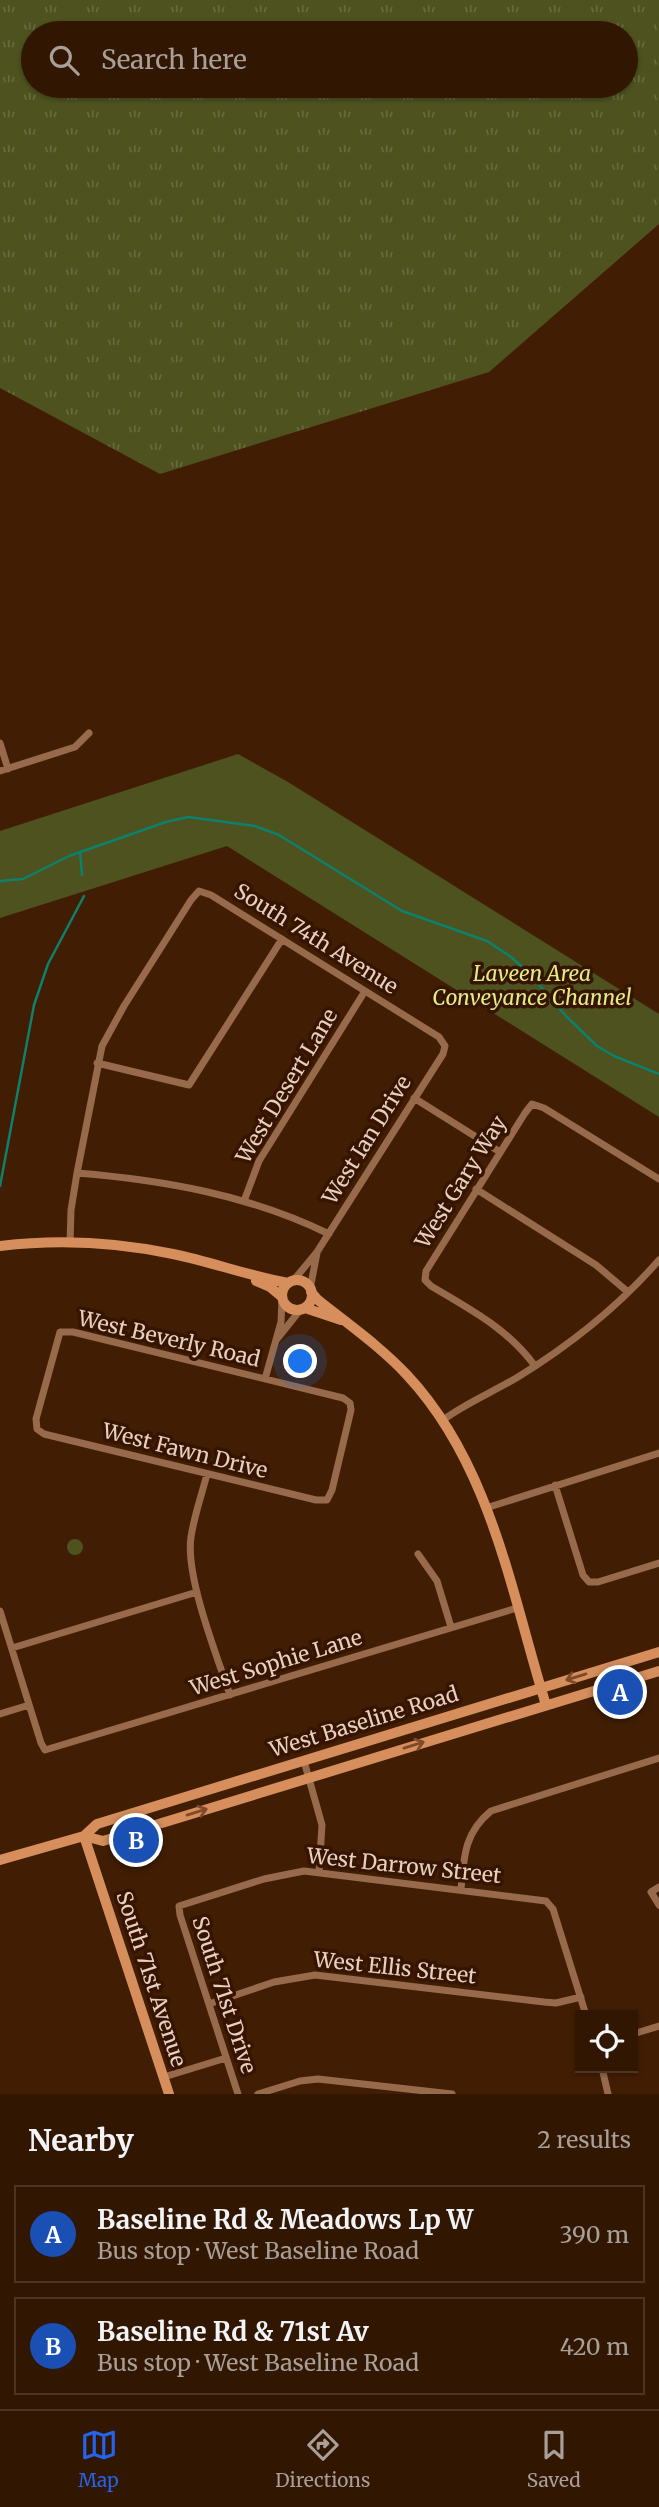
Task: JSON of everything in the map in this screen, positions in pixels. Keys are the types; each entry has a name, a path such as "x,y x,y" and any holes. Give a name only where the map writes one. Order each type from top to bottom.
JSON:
{"main road":[{"path":"0,1247 70,1243 117,1246 173,1254 244,1273 303,1282 341,1320 394,1362 443,1420 461,1449 486,1508 546,1705"},
{"path":"244,1273 270,1287 288,1307 341,1320"},
{"path":"282,1299 283,1289 291,1282"},
{"path":"303,1309 310,1301 311,1291"},
{"name":"West Baseline Road","path":"0,1860 84,1836 97,1824 659,1652"},
{"name":"West Baseline Road","path":"84,1836 103,1841 659,1671"},
{"name":"South 71st Avenue","path":"84,1836 169,2094"}],"street":[{"path":"0,743 4,770 75,747 89,733"},
{"name":"South 74th Avenue","path":"97,1063 102,1046 124,1006 199,891 211,895 439,1037 445,1046"},
{"path":"70,1243 71,1210 97,1063 189,1085 282,939"},
{"name":"West Desert Lane","path":"244,1202 259,1161 365,991"},
{"name":"West Ian Drive","path":"291,1282 329,1234 445,1046"},
{"path":"414,1098 500,1152"},
{"name":"West Gary Way","path":"535,1366 503,1331 425,1280 426,1270 532,1104 544,1108 659,1180"},
{"path":"77,1173 145,1179 244,1202 329,1234"},
{"path":"476,1189 596,1265 628,1292"},
{"name":"West Ian Drive","path":"311,1291 317,1252"},
{"path":"443,1420 535,1366 586,1329 659,1260"},
{"path":"265,1379 283,1313 282,1299"},
{"path":"277,1339 303,1309"},
{"name":"West Beverly Road","path":"37,1429 36,1419 60,1332 73,1332 343,1398 350,1403 351,1410 332,1490 327,1500"},
{"name":"West Fawn Drive","path":"37,1429 44,1434 316,1500 327,1500"},
{"path":"486,1508 659,1453"},
{"path":"208,1474 190,1538 192,1571 230,1695"},
{"path":"555,1485 583,1576 589,1582 598,1582 659,1563"},
{"path":"418,1554 437,1581 451,1628"},
{"path":"12,1648 197,1591"},
{"name":"West Sophie Lane","path":"29,1705 45,1750 54,1749 517,1608"},
{"path":"0,1611 29,1705 0,1714"},
{"path":"461,1889 468,1841 476,1824 491,1811 659,1758"},
{"path":"304,1761 322,1825 320,1872"},
{"name":"West Darrow Street","path":"179,1906 279,1875 320,1872 546,1901 557,1922 581,1997"},
{"path":"659,1887 651,1892 659,1905"},
{"name":"South 71st Drive","path":"179,1906 238,2094"},
{"name":"West Ellis Street","path":"209,2004 274,1982 315,1975 556,2003 581,1997"},
{"path":"581,1997 585,2010"},
{"path":"638,2032 659,2026"},
{"path":"164,2077 226,2058"},
{"path":"603,2073 608,2094"},
{"path":"258,2094 300,2081 318,2079 393,2091 452,2094"}],"green space":[{"path":"0,0 659,0 659,224 489,372 160,474 0,388"},
{"name":"Laveen Area Conveyance Channel","path":"238,754 288,782 659,1014 659,1117 227,846 0,918 0,831"},
{"path":"72,1539 78,1539 83,1547 81,1553 72,1555 67,1550 67,1544"}],"waterway":[{"path":"0,881 23,879 69,856 166,822 188,817 255,826 279,835 402,911 487,941 530,974 565,1015 597,1046 614,1056 659,1074"},
{"path":"80,852 82,875"},
{"path":"0,1186 34,1005 48,964 84,896"}],"place":[{"name":"Baseline Rd & Meadows Lp W","path":"620,1692"},
{"name":"Baseline Rd & 71st Av","path":"136,1840"}]}
